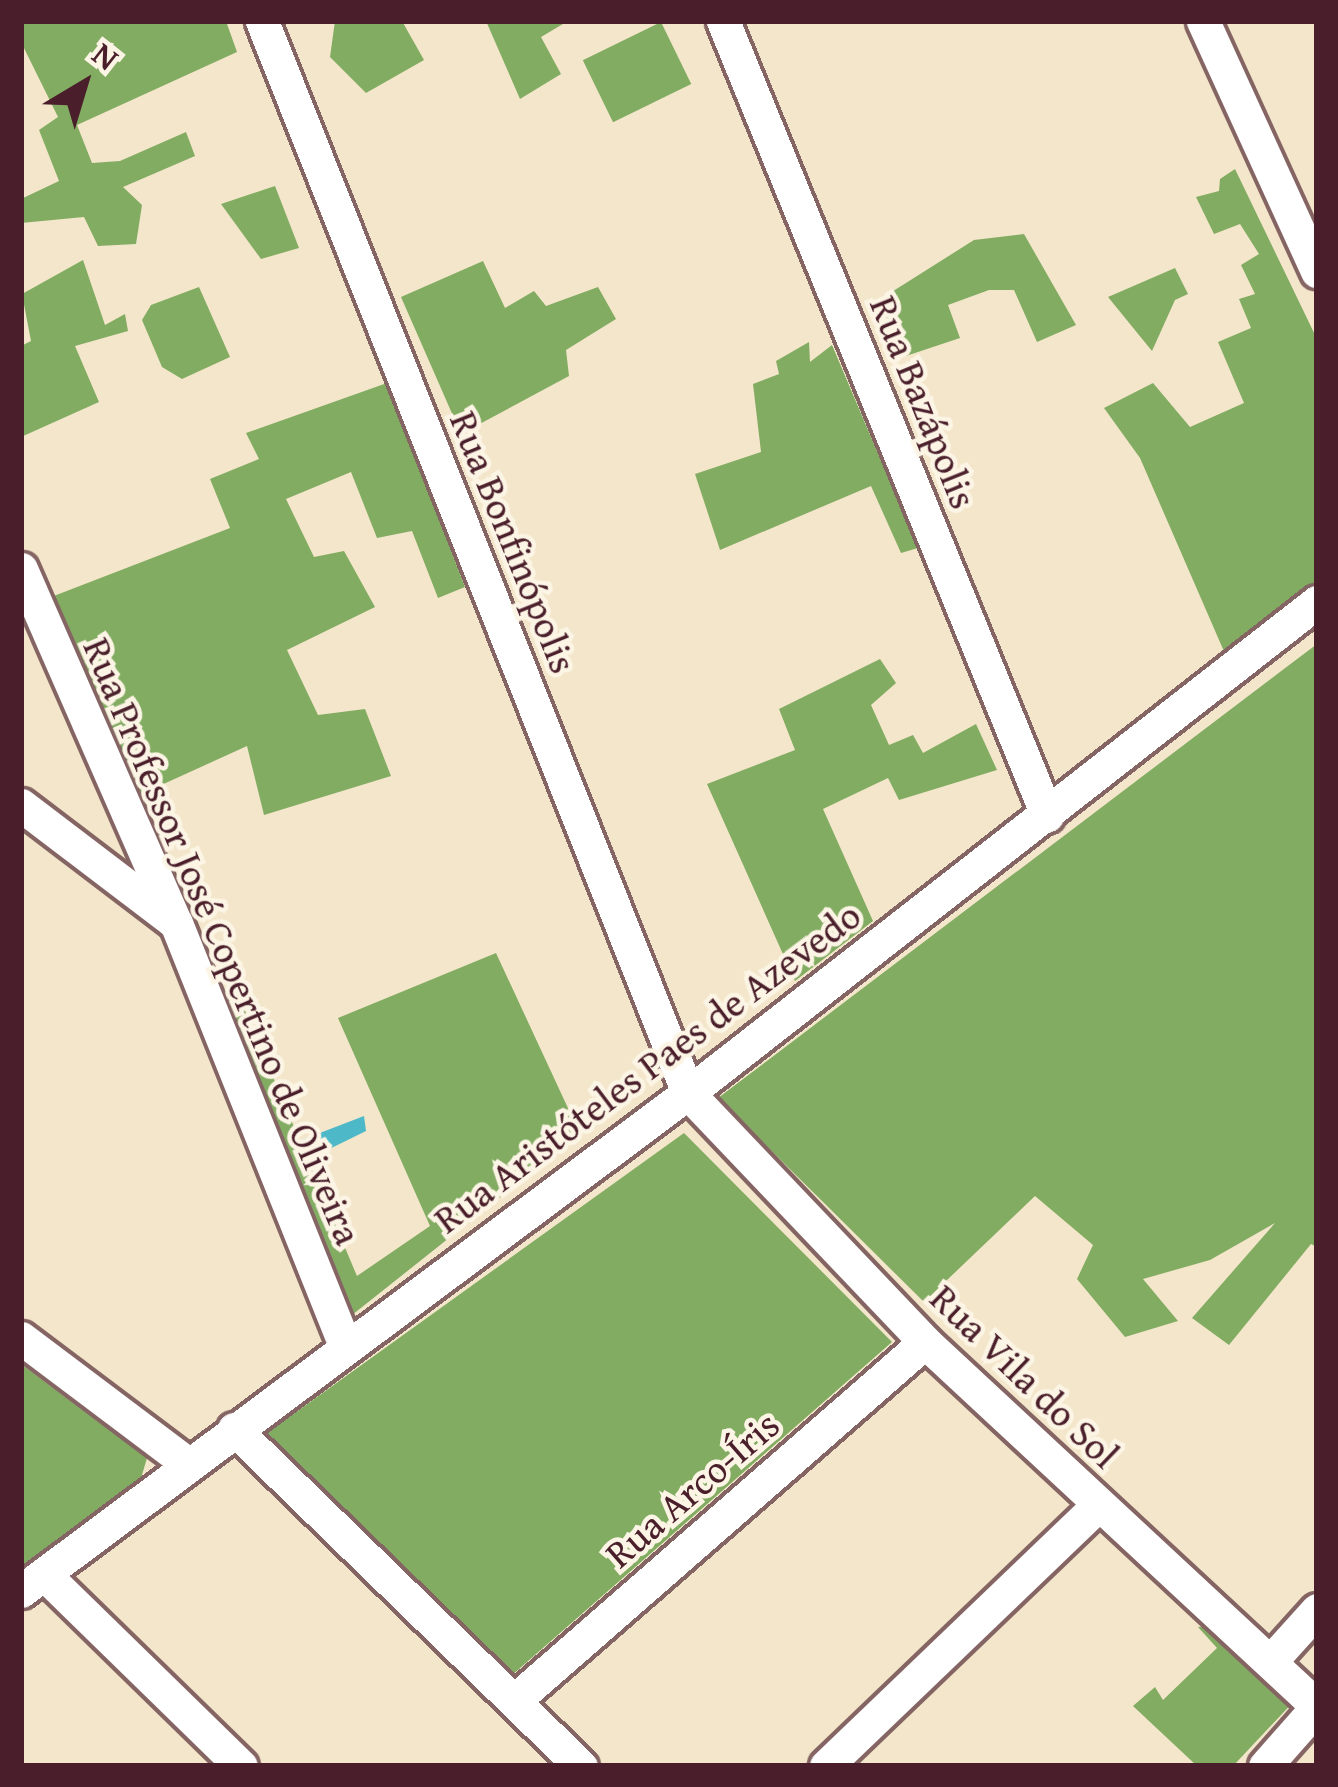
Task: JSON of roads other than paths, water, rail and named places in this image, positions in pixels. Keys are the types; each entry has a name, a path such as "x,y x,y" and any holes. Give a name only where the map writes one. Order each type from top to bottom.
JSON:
{"street":[{"name":"Rua Bonfinópolis","path":"262,21 688,1093"},
{"name":"Rua Bazápolis","path":"723,21 1047,814"},
{"path":"1203,21 1317,271"},
{"name":"Rua Professor José Copertino de Oliveira","path":"21,569 176,923 346,1347"},
{"name":"Rua Aristóteles Paes de Azevedo","path":"33,1582 688,1093 1317,602"},
{"path":"21,805 176,923"},
{"name":"Rua Vila do Sol","path":"688,1093 926,1342 1317,1707"},
{"path":"21,1338 187,1463"},
{"name":"Rua Arco-Íris","path":"515,1700 926,1342"},
{"path":"234,1430 581,1766"},
{"path":"826,1766 1097,1505"},
{"path":"33,1582 241,1766"},
{"path":"1270,1662 1317,1610"},
{"path":"1265,1766 1317,1707"}],"water":[{"path":"364,1116 366,1131 311,1158 299,1141"}]}
